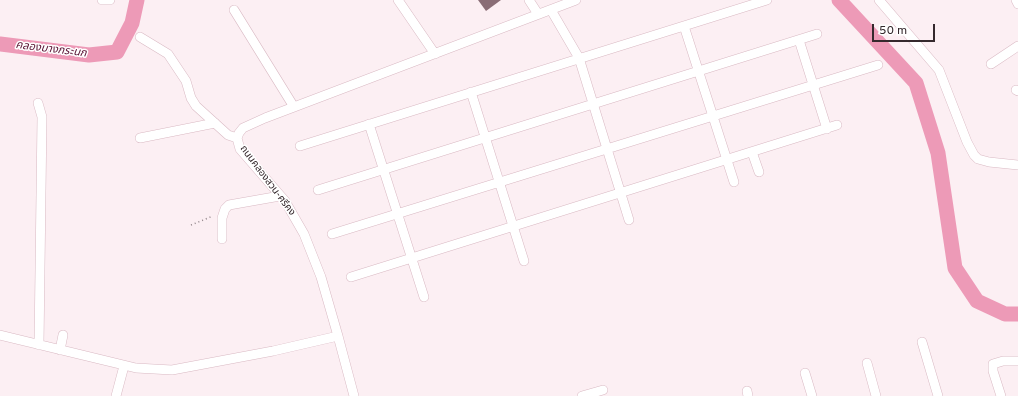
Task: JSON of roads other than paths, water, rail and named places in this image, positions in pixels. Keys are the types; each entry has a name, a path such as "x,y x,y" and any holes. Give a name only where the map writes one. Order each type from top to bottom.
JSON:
{"street":[{"path":"102,0 110,0"},
{"path":"398,0 435,54"},
{"path":"529,0 538,14"},
{"name":"ถนนคลองสวน-ศรีคง","path":"354,396 321,277 304,234 280,196 245,155 237,138 243,128 294,107 576,0"},
{"path":"300,146 767,0"},
{"path":"880,0 939,70 966,142 974,155 978,159 989,162 1018,165"},
{"path":"1016,0 1018,4"},
{"path":"234,10 294,107"},
{"path":"551,10 578,58 629,220"},
{"path":"684,26 734,182"},
{"path":"318,190 817,34"},
{"path":"140,37 152,46 164,52 172,59 186,81 192,101 228,135 237,138"},
{"path":"800,40 827,128"},
{"path":"991,64 1018,46"},
{"path":"332,234 878,65"},
{"path":"471,92 484,138 524,261"},
{"path":"38,103 42,117 39,345"},
{"path":"140,138 215,123"},
{"path":"370,124 424,297"},
{"path":"351,277 621,194 837,125"},
{"path":"752,152 759,172"},
{"path":"222,239 222,218 224,211 230,205 280,196"},
{"path":"60,350 63,334"},
{"path":"0,335 124,366 153,370 184,369 338,336"},
{"path":"922,342 938,396"},
{"path":"1001,396 993,371 993,364 1003,361 1018,361"},
{"path":"867,362 876,396"},
{"path":"116,396 124,366"},
{"path":"805,373 812,396"},
{"path":"582,396 603,390"}],"waterway":[{"name":"คลองบางกระนก","path":"0,44 89,55 117,52 132,23 137,0"},
{"path":"839,0 916,83 938,153 955,268 977,301 1005,314 1018,314"}]}
